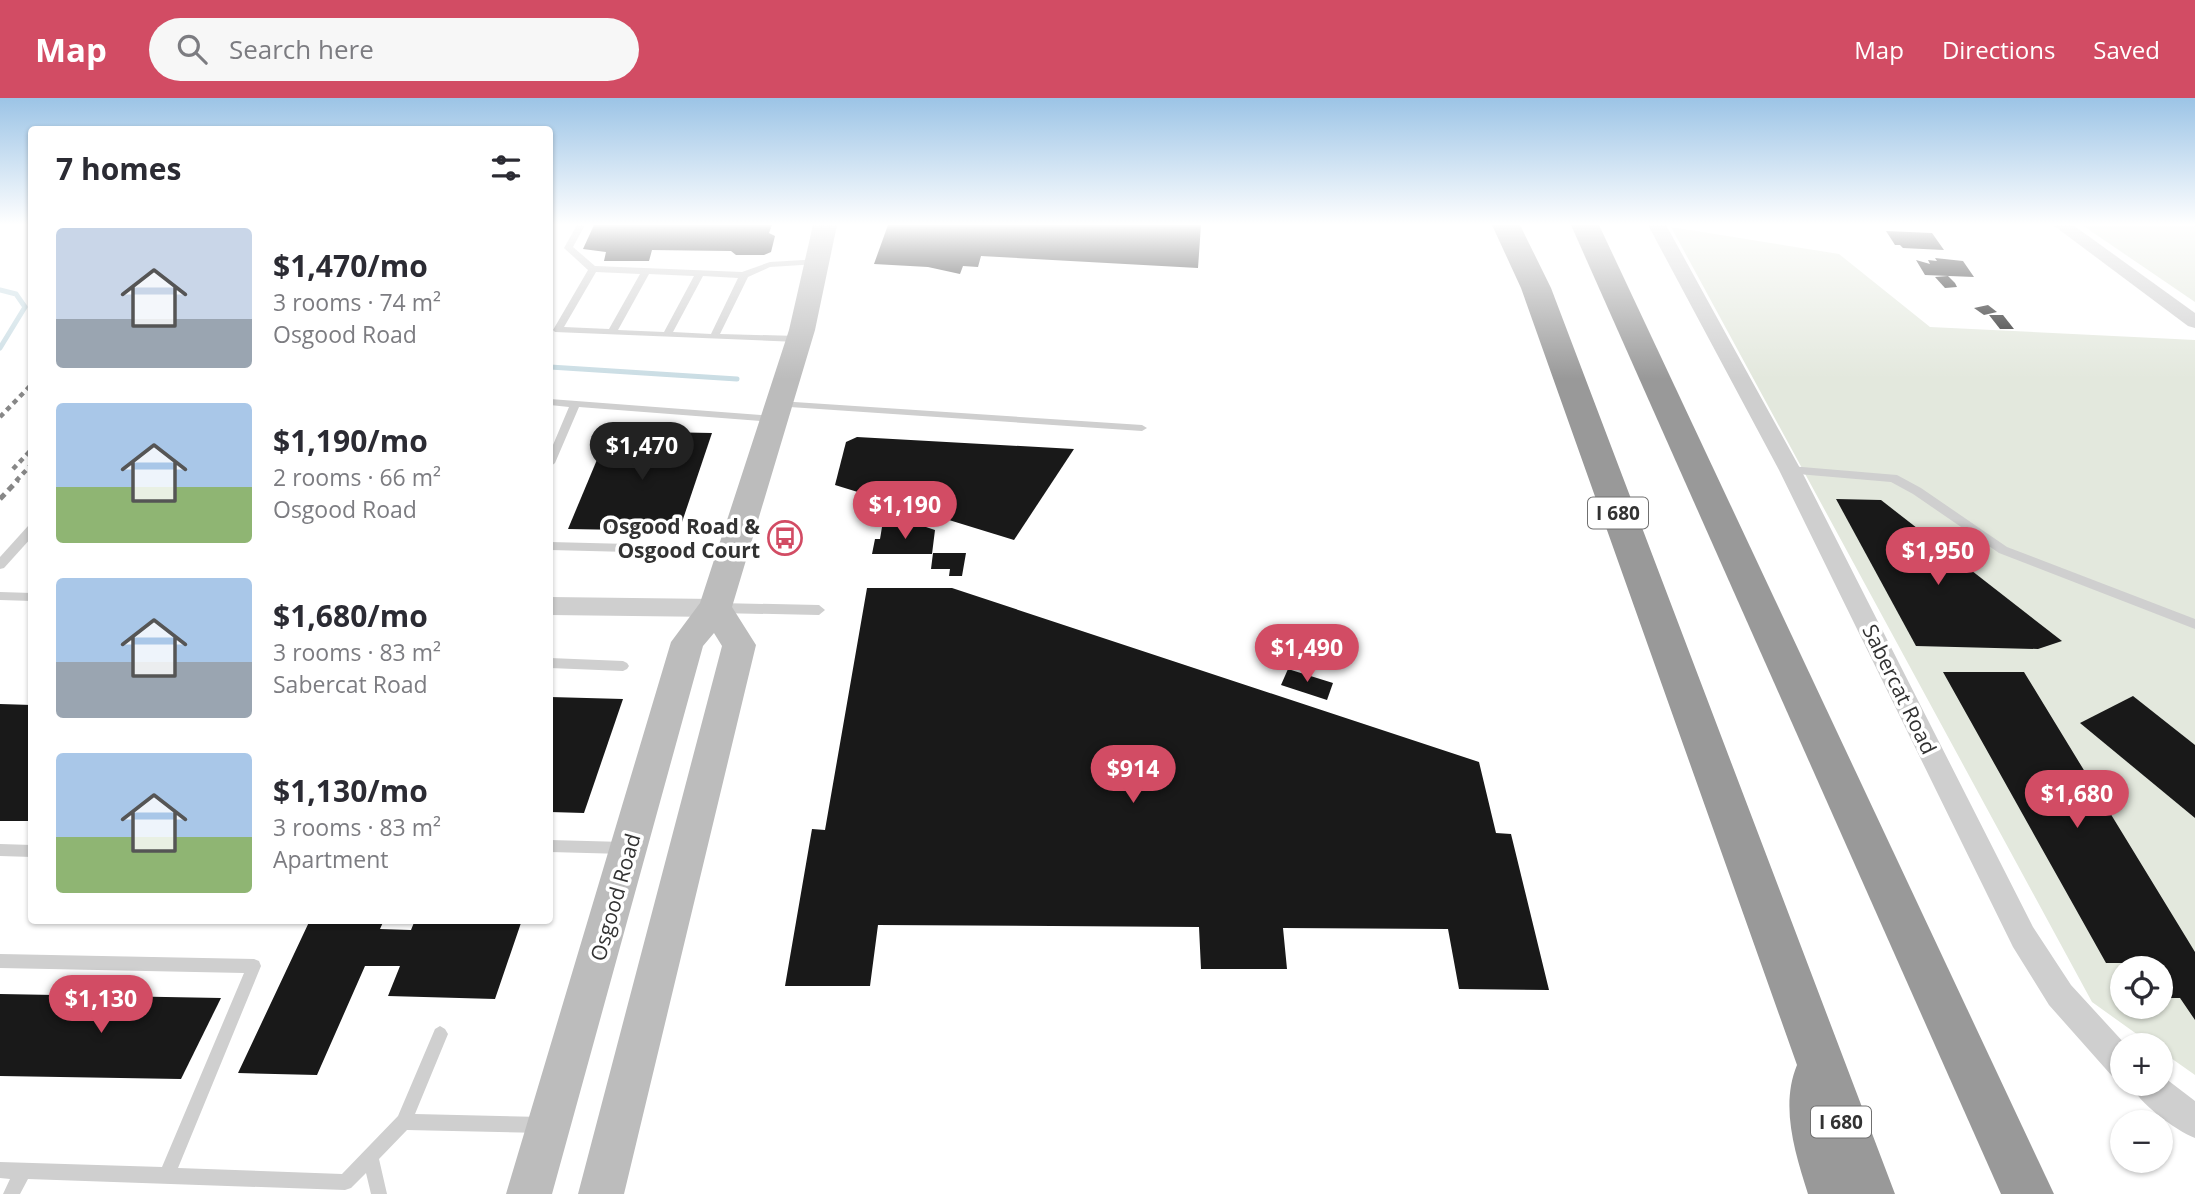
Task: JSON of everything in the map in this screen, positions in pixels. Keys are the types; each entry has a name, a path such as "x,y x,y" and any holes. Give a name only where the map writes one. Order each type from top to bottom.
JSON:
{"highway":[{"name":"I 680","path":"1530,276 1868,1194"},
{"path":"1608,276 2028,1194"},
{"path":"1814,1051 1817,1141 1835,1194"}],"main road":[{"name":"Osgood Road","path":"529,1194 688,642 715,608 799,339 814,276"},
{"path":"601,1194 738,645 715,608"}],"street":[{"name":"Sabercat Road","path":"1685,276 1790,470 2023,937 2060,995 2110,1051"},
{"path":"2132,276 2195,322"},
{"path":"553,606 715,608"},
{"path":"2162,1096 2195,1122"}],"lane":[{"path":"589,276 558,330 799,339"},
{"path":"612,332 643,276"},
{"path":"667,335 698,276"},
{"path":"714,337 743,276"},
{"path":"553,402 1142,428"},
{"path":"553,456 575,404"},
{"path":"1790,470 1870,474 1893,478 1917,491 2003,550 2195,624"},
{"path":"0,565 28,534"},
{"path":"553,547 669,549"},
{"path":"0,596 28,597"},
{"path":"715,608 819,610"},
{"path":"553,663 622,666"},
{"path":"553,846 628,848"},
{"path":"0,850 28,850"},
{"path":"0,961 254,967 166,1177"},
{"path":"0,1171 345,1182 404,1122 440,1034"},
{"path":"404,1122 550,1125"},
{"path":"370,1157 379,1194"},
{"path":"11,1194 23,1171"}],"shaded area":[{"path":"1698,276 1867,276 1930,327 2195,340 2195,1075 2173,1059 2173,1033 2135,1033 2116,1019 2173,1019 2173,956 2110,956 2110,1015 2092,1002"},
{"path":"2157,276 2195,276 2195,302"}],"building":[{"path":"1948,276 1957,287 1945,288 1935,277"},
{"path":"1988,305 1997,312 1984,315 1974,308"},
{"path":"1989,315 2003,315 2014,329 2000,329"},
{"path":"609,431 712,433 679,531 568,529"},
{"path":"857,437 1074,449 1014,540 835,485 846,442"},
{"path":"1836,499 1881,500 2062,641 2038,649 1916,646"},
{"path":"882,527 926,527 935,530 932,554 872,554 875,539 880,539"},
{"path":"933,553 966,553 962,576 949,576 950,569 931,569"},
{"path":"867,588 952,588 1479,762 1496,833 1511,834 1549,990 1459,989 1448,929 1283,928 1287,969 1201,969 1199,927 878,925 870,986 785,986 812,829 825,830"},
{"path":"1288,669 1333,683 1327,700 1281,685"},
{"path":"1943,672 2024,672 2195,952 2195,1020 2180,998 2173,998 2173,956 2110,956 2110,963 2106,963"},
{"path":"2133,696 2195,745 2195,818 2080,723"},
{"path":"553,697 623,699 584,813 553,812"},
{"path":"0,704 28,705 28,821 0,821"},
{"path":"308,924 382,924 380,929 411,930 413,924 521,924 495,999 388,996 400,966 365,966 317,1075 238,1073"},
{"path":"0,994 221,998 181,1079 0,1076"}],"waterway":[{"path":"0,290 16,294 25,307 0,348"},
{"path":"553,367 737,379"}],"railway":[{"path":"0,417 28,388"},
{"path":"13,469 28,453"},
{"path":"16,481 28,468"},
{"path":"0,499 18,480"}],"place":[{"name":"Osgood Road & Osgood Court","path":"785,538"}]}
